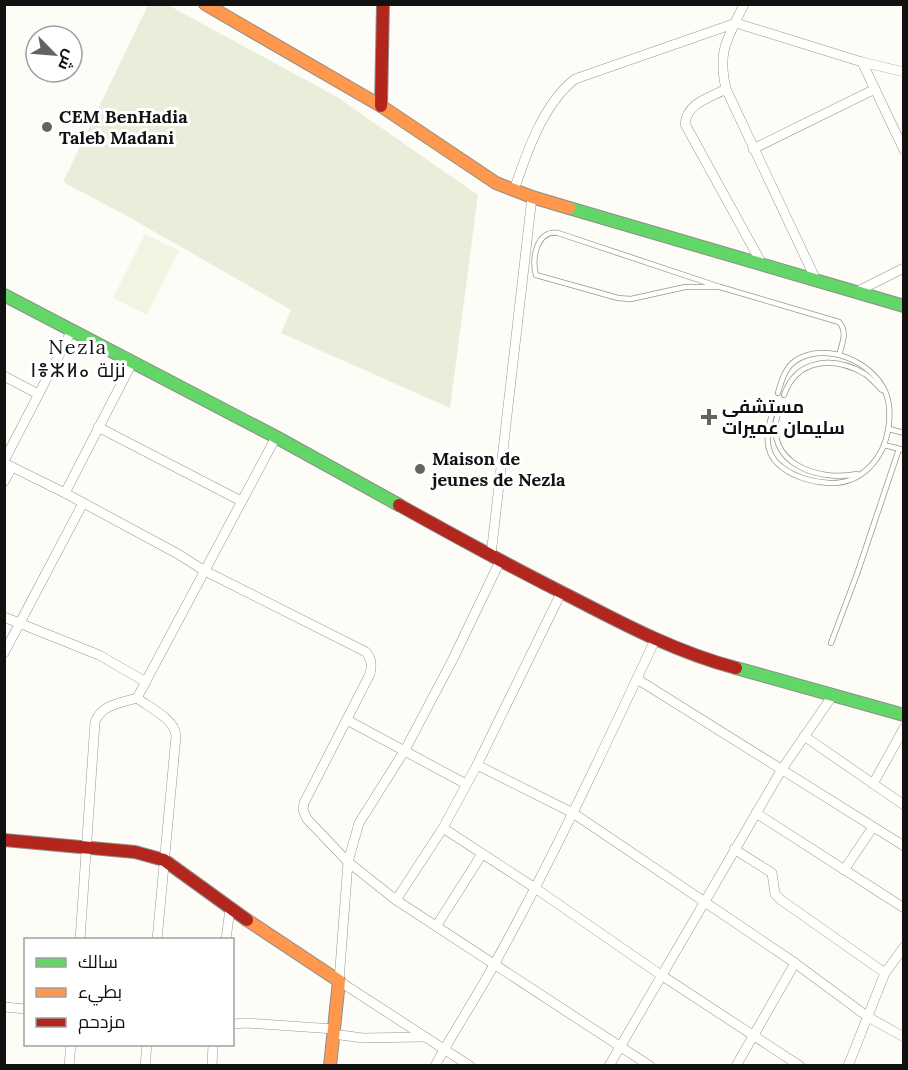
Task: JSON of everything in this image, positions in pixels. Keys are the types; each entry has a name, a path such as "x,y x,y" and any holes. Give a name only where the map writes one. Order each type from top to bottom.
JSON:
{"street":[{"path":"205,4 381,106 479,173 513,190 903,306"},
{"path":"381,106 383,4"},
{"path":"744,4 724,44 723,75 726,89 816,280"},
{"path":"513,190 551,104 563,88 575,79 736,23 862,62 903,72"},
{"path":"862,62 903,150"},
{"path":"726,89 693,106 688,111 685,124 762,264"},
{"path":"753,149 875,89"},
{"path":"330,1065 348,862 359,823 405,750 453,659 496,558 532,197"},
{"path":"856,292 903,267"},
{"path":"4,295 276,437 496,558 655,640 699,658 903,712"},
{"path":"4,482 7,464 38,394 72,330"},
{"path":"65,493 132,363"},
{"path":"4,376 38,394"},
{"path":"98,427 241,501"},
{"path":"80,938 95,722 98,713 104,708 137,698 276,437"},
{"path":"7,464 178,554 205,571 366,652 372,666 370,674 304,803 303,810 307,819 348,862 396,900 650,1065"},
{"path":"4,653 83,503"},
{"path":"396,900 442,828 477,765 562,591"},
{"path":"4,616 99,655 146,682"},
{"path":"435,1065 535,888 655,640"},
{"path":"637,679 903,846"},
{"path":"609,1065 782,769 833,695"},
{"path":"137,698 176,729 157,938"},
{"path":"347,720 466,784"},
{"path":"873,784 903,728"},
{"path":"804,736 903,805"},
{"path":"477,765 573,813 795,963 868,1017 903,1037"},
{"path":"756,813 903,908"},
{"path":"844,870 873,827"},
{"path":"442,828 535,888 660,975 800,1065"},
{"path":"4,840 135,852 164,860 230,908 470,1065"},
{"path":"734,849 772,873 775,894 781,900 885,973"},
{"path":"437,925 482,854"},
{"path":"226,938 230,908"},
{"path":"848,1065 885,973 903,947"},
{"path":"736,1065 795,963"},
{"path":"4,1007 24,1009"},
{"path":"234,1024 247,1023 333,1032 363,1038 424,1036"},
{"path":"69,1065 71,1046"},
{"path":"145,1065 147,1046"},
{"path":"212,1065 213,1046"}],"lane":[{"path":"720,286 685,287 631,299 618,298 536,275 534,271 537,249 542,236 553,232 839,322 844,333 839,355"},
{"path":"863,473 844,477 826,475 803,469 793,463 783,454 777,440 776,412 767,435 769,451 776,462 790,472 805,479 836,483 849,481 863,473 873,464 884,446 889,429 886,394 874,374 839,355 827,353 811,355 795,361 786,371 781,394 791,379 802,369 816,363 850,367 867,375 886,394"},
{"path":"889,429 903,433"},
{"path":"831,643 901,450 884,446"}],"green space":[{"path":"148,5 168,5 337,97 478,195 450,408 281,333 291,310 63,182"},
{"path":"145,234 179,251 147,315 113,298"}],"traffic: fast":[{"path":"569,208 904,306"},
{"path":"4,295 276,437 399,505"},
{"path":"736,668 904,715"}],"traffic: slow":[{"path":"205,4 381,106 496,183 569,208"},
{"path":"247,920 339,981 330,1066"}],"traffic: jam":[{"path":"381,106 383,4"},
{"path":"399,505 635,629 694,655 736,668"},
{"path":"4,840 135,852 164,860 247,920"}],"place":[{"name":"CEM BenHadia Taleb Madani","path":"47,127"},
{"name":"مستشفى سليمان عميرات","path":"709,417"},
{"name":"Maison de jeunes de Nezla","path":"420,469"}],"district":[{"name":"Nezla ⵏⴻⵣⵍⴰ نزلة","path":"78,358"}]}
